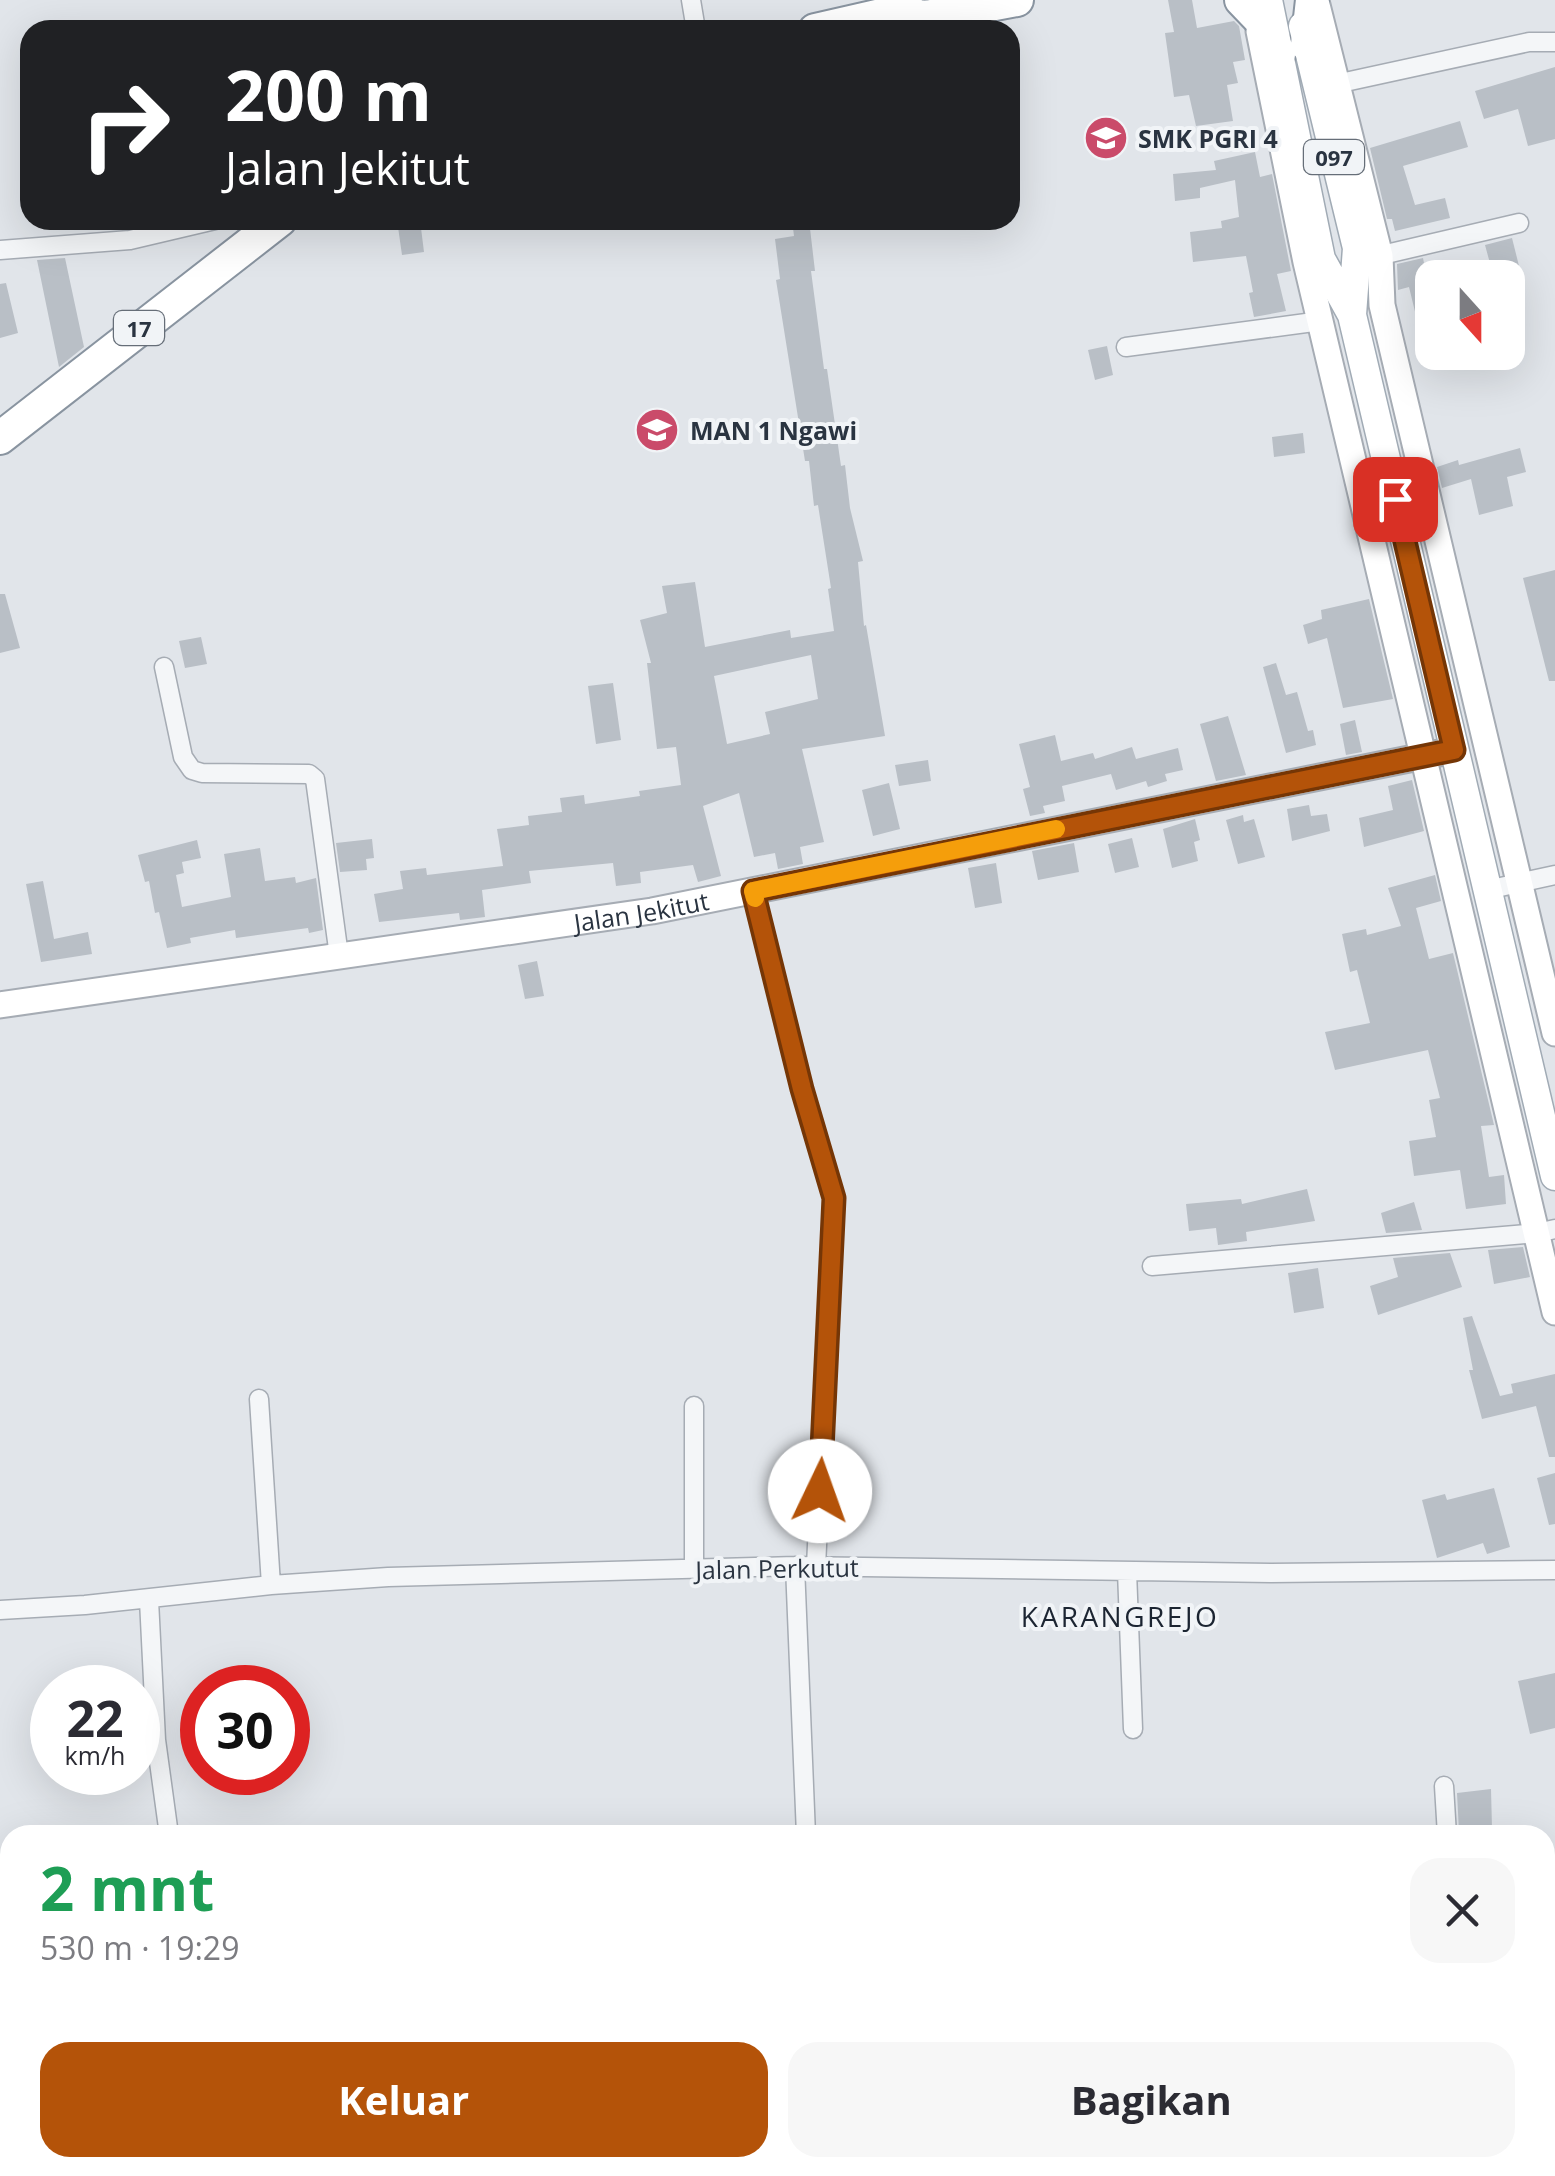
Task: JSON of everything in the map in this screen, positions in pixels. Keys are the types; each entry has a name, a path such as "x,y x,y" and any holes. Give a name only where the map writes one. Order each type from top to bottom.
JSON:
{"highway":[{"path":"851,20 901,6 926,18 1018,0"},
{"path":"1255,4 1268,29 1293,50 1314,0"},
{"name":"17","path":"0,438 267,230"}],"main road":[{"name":"097","path":"1298,0 1293,50 1321,259 1352,315 1555,1176"},
{"name":"097","path":"1293,50 1369,258 1352,315"}],"street":[{"path":"1314,0 1336,84 1369,258 1555,1033"},
{"path":"1255,4 1306,262 1422,757 1546,1231 1555,1312"},
{"path":"1336,84 1529,42 1555,42"},
{"path":"1369,258 1519,223"},
{"path":"0,250 130,240 172,230"},
{"path":"1126,347 1321,321"},
{"path":"164,667 183,757 192,770 309,774 315,778 339,956"},
{"name":"Jalan Jekitut","path":"0,1005 652,912 1454,750"},
{"path":"1486,890 1555,875"},
{"path":"753,891 802,1089 834,1198 816,1567"},
{"path":"1152,1266 1546,1231"},
{"path":"260,1399 271,1585"},
{"path":"694,1406 694,1569"},
{"path":"796,1566 806,1825"},
{"name":"Jalan Perkutut","path":"0,1610 388,1577 796,1566 1272,1573 1555,1570"},
{"path":"1127,1571 1133,1729"},
{"path":"150,1600 156,1740 169,1825"},
{"path":"1444,1786 1446,1825"}],"building":[{"path":"1168,0 1192,0 1197,28 1234,21 1239,26 1245,60 1233,62 1238,83 1227,85 1233,121 1196,126 1189,95 1174,97 1165,33 1174,32"},
{"path":"1555,67 1555,139 1528,146 1518,109 1484,119 1475,91"},
{"path":"1460,121 1468,147 1403,166 1415,205 1445,198 1450,218 1395,231 1392,219 1387,219 1370,148"},
{"path":"1255,152 1260,177 1272,174 1291,271 1277,274 1286,311 1254,317 1246,256 1193,262 1190,232 1222,228 1221,221 1239,217 1235,180 1200,188 1200,198 1175,201 1173,174 1216,170 1214,161"},
{"path":"398,230 421,230 424,252 402,255"},
{"path":"793,230 810,230 815,271 811,271 824,369 863,561 858,562 864,626 885,736 802,749 824,842 800,847 803,864 778,869 775,853 754,857 739,793 703,806 721,876 698,882 693,865 640,872 641,883 616,886 613,863 529,871 531,883 482,890 485,917 460,920 459,913 379,922 374,894 403,889 400,871 426,868 427,875 503,866 497,829 529,825 528,816 562,812 560,798 584,795 585,804 681,785 676,747 657,749 647,663 651,663 640,620 667,613 662,586 695,582 705,647 790,630 791,638 834,631 818,505 814,506 809,461 805,461 776,280 780,279 775,239 794,236","holes":["811,655 818,699 765,712 770,734 727,744 714,676"]},
{"path":"1512,238 1518,260 1489,260 1485,245"},
{"path":"65,258 84,347 59,367 37,260"},
{"path":"1423,258 1415,260 1415,312 1409,287 1398,290 1397,264"},
{"path":"6,283 18,333 0,338 0,284"},
{"path":"1107,346 1113,375 1095,380 1088,350"},
{"path":"1303,433 1305,453 1274,457 1272,437"},
{"path":"1520,448 1526,472 1507,477 1513,506 1479,515 1471,479 1442,488 1437,467"},
{"path":"1555,570 1555,681 1549,681 1523,578"},
{"path":"0,594 5,594 20,648 0,653"},
{"path":"1369,599 1393,699 1343,708 1327,638 1308,644 1303,625 1322,619 1321,610"},
{"path":"201,637 207,664 185,668 179,641"},
{"path":"1276,663 1286,695 1297,692 1316,745 1286,753 1263,667"},
{"path":"613,683 621,740 596,744 588,686"},
{"path":"1228,716 1246,775 1216,781 1200,724"},
{"path":"1355,720 1362,752 1346,755 1340,724"},
{"path":"1055,735 1061,761 1093,753 1095,759 1132,747 1136,759 1178,748 1183,770 1165,774 1167,781 1148,787 1146,781 1116,790 1111,774 1062,786 1065,801 1043,806 1045,813 1030,816 1023,789 1030,787 1019,744"},
{"path":"928,760 931,781 899,786 895,765"},
{"path":"1412,780 1424,831 1364,847 1359,818 1393,810 1388,786"},
{"path":"889,783 900,829 873,836 862,790"},
{"path":"1309,805 1311,816 1327,814 1330,831 1292,841 1287,809"},
{"path":"1243,815 1244,822 1254,819 1265,857 1238,864 1226,820"},
{"path":"1195,819 1200,840 1194,842 1198,861 1172,868 1163,829"},
{"path":"1132,838 1139,867 1115,873 1108,844"},
{"path":"372,839 374,858 366,859 367,870 340,872 336,843"},
{"path":"197,840 201,858 182,862 184,873 176,875 182,907 231,897 224,854 260,848 265,881 295,877 296,883 316,878 323,930 309,933 308,928 236,938 235,930 190,938 191,943 167,948 159,912 155,913 149,881 145,882 138,855"},
{"path":"1074,843 1079,872 1038,880 1032,851"},
{"path":"996,863 1002,903 975,908 968,868"},
{"path":"1435,875 1441,901 1416,908 1429,959 1453,953 1494,1125 1481,1126 1489,1177 1504,1175 1506,1204 1466,1209 1460,1170 1414,1176 1409,1141 1436,1137 1429,1100 1440,1098 1428,1050 1335,1070 1325,1032 1370,1023 1357,970 1350,972 1342,934 1366,929 1367,935 1401,926 1388,888"},
{"path":"43,881 54,939 88,932 92,954 41,962 26,884"},
{"path":"537,961 544,996 525,999 518,965"},
{"path":"1307,1189 1315,1221 1246,1232 1247,1241 1218,1245 1216,1228 1189,1231 1186,1204 1241,1199 1242,1204"},
{"path":"1414,1202 1422,1230 1386,1233 1381,1213"},
{"path":"1523,1247 1530,1277 1494,1284 1488,1250"},
{"path":"1450,1253 1462,1287 1378,1315 1370,1286 1398,1277 1393,1258"},
{"path":"1318,1268 1324,1308 1294,1313 1288,1273"},
{"path":"1472,1316 1500,1396 1513,1393 1511,1384 1555,1374 1555,1457 1549,1457 1536,1406 1482,1419 1469,1370 1473,1370 1463,1318"},
{"path":"1555,1473 1555,1524 1549,1525 1537,1478"},
{"path":"1494,1488 1510,1547 1487,1554 1483,1543 1437,1558 1422,1500 1445,1494 1447,1500"},
{"path":"1555,1673 1555,1728 1530,1734 1518,1681"},
{"path":"1491,1789 1492,1825 1459,1825 1457,1793"}],"slow traffic":[{"path":"755,898 753,891 1056,829"}],"place":[{"name":"SMK PGRI 4","path":"1106,138"},
{"name":"MAN 1 Ngawi","path":"657,430"}],"district":[{"name":"KARANGREJO","path":"1120,1616"}],"route":[{"path":"820,1491 834,1198 802,1089 753,891 1454,750 1395,499"}]}
